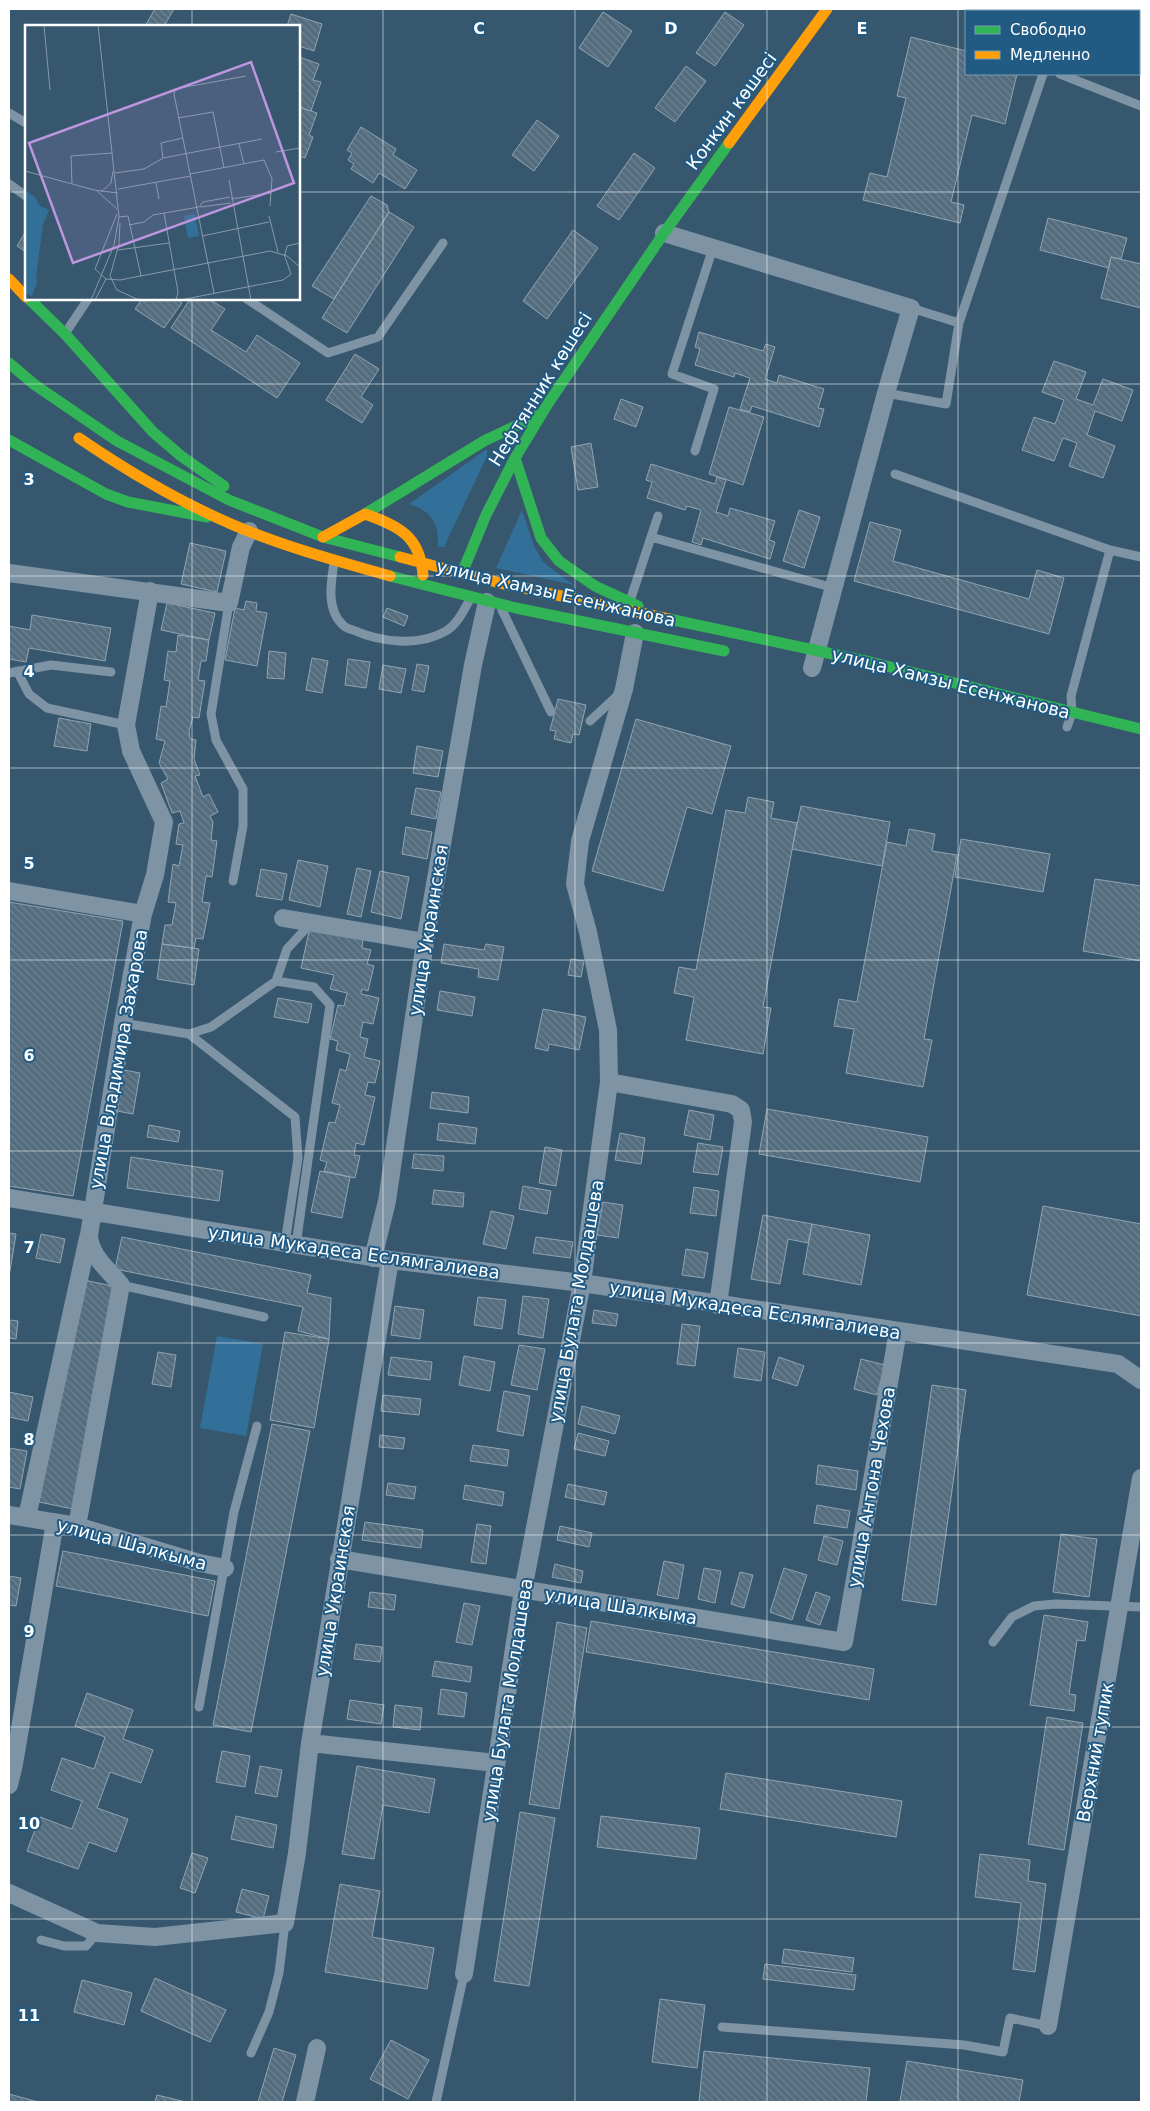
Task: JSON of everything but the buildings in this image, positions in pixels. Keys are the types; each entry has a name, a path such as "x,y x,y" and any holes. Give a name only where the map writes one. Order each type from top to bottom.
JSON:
{"main road":[{"name":"Конкин көшесі","path":"664,233 827,9"},
{"name":"Нефтянник көшесі","path":"456,594 462,573 486,515 515,458 541,414 664,233"},
{"path":"9,280 25,296"},
{"path":"29,300 65,334 153,432 181,456 221,485 289,525"},
{"name":"улица Хамзы Есенжанова","path":"9,363 35,385 117,441 228,500 323,537 500,583 870,662 1141,729"},
{"path":"323,537 365,514 484,441 541,414"},
{"name":"улица Хамзы Есенжанова","path":"71,433 109,459 220,519 249,531 335,560 422,586 486,602 737,653"},
{"path":"9,440 106,494 128,502 220,519"},
{"path":"515,458 541,538 559,561 595,586 658,617"},
{"path":"365,514 389,522 416,543 423,563 422,586"}],"street":[{"path":"664,233 911,308 886,393 812,668"},
{"path":"9,573 229,603 241,547 249,531"},
{"name":"улица Владимира Захарова","path":"121,1285 94,1254 90,1245 89,1235 123,1023 143,914 155,874 164,822 131,751 126,725 150,591"},
{"name":"улица Украинская","path":"286,1923 297,1853 310,1743 339,1559 382,1259 387,1201 425,942 473,665 486,602"},
{"name":"улица Булата Молдашева","path":"464,1974 523,1590 582,1284 609,1082 608,1030 588,932 575,884 580,841 624,689 635,633"},
{"path":"9,891 143,914"},
{"path":"283,918 425,942"},
{"path":"609,1082 732,1104 741,1110 743,1122 718,1305"},
{"name":"улица Мукадеса Еслямгалиева","path":"9,1198 382,1259 582,1284 1118,1364 1141,1380"},
{"path":"27,1518 89,1235"},
{"path":"77,1526 121,1285"},
{"name":"улица Антона Чехова","path":"844,1642 898,1331"},
{"name":"Верхний тупик","path":"1048,2026 1141,1478"},
{"name":"улица Шалкыма","path":"9,1515 77,1526 200,1563 225,1568"},
{"path":"9,1784 55,1522"},
{"name":"улица Шалкыма","path":"339,1559 844,1642"},
{"path":"310,1743 496,1763"},
{"path":"9,1893 97,1933 156,1937 286,1923"},
{"path":"305,2102 317,2048"}],"lane":[{"path":"886,393 946,404 959,322 1043,75"},
{"path":"1063,75 1141,106"},
{"path":"9,113 25,122"},
{"path":"9,184 25,195"},
{"path":"248,300 328,353 378,337 443,243"},
{"path":"695,451 714,389 672,374 713,248"},
{"path":"65,334 87,300"},
{"path":"911,308 959,322"},
{"path":"895,474 1110,550 1141,557"},
{"path":"630,602 658,516"},
{"path":"651,537 834,588"},
{"path":"1068,727 1072,712 1070,696 1110,550"},
{"path":"335,560 331,585 333,609 343,626 366,636 400,641 427,639 447,631 460,618 486,602 552,712"},
{"path":"229,603 211,714 216,740 243,789 243,826 233,881"},
{"path":"111,672 51,665 13,672 29,694 47,708 126,725"},
{"path":"590,721 624,689"},
{"path":"123,1023 189,1034 211,1027 276,981 287,949 312,923"},
{"path":"276,981 314,987 330,1005 290,1244"},
{"path":"189,1034 294,1117 298,1158 290,1244"},
{"path":"121,1285 264,1317"},
{"path":"199,1707 234,1512 257,1426"},
{"path":"993,1642 1012,1617 1034,1606 1056,1604 1119,1608 1141,1607"},
{"path":"251,2053 269,2012 279,1973 286,1923"},
{"path":"41,1940 64,1946 86,1946 97,1933"},
{"path":"436,2102 464,1974"},
{"path":"722,2028 964,2045 1003,2052 1010,2018 1048,2026"}],"shaded area":[{"path":"487,449 487,456 444,547 438,547 437,531 429,514 409,504"},
{"path":"522,510 534,546 543,562 574,585 496,568"},
{"path":"217,1336 263,1344 246,1436 200,1428"}],"traffic: fast":[{"path":"462,573 486,515 515,458 549,402 664,233 729,143"},
{"path":"30,300 65,334 153,432 181,456 224,486"},
{"path":"9,363 35,385 117,441 229,500 323,537 400,557"},
{"path":"365,514 484,441 541,414"},
{"path":"9,440 106,494 128,502 207,517"},
{"path":"515,458 541,538 559,561 595,586 638,606"},
{"path":"390,576 516,608 724,651"},
{"path":"669,619 870,662 1141,729"}],"traffic: slow":[{"path":"729,143 827,9"},
{"path":"9,279 25,296"},
{"path":"79,438 153,485 231,524 290,546 390,576"},
{"path":"323,537 365,514 377,518 406,534 417,551 423,575"},
{"path":"400,557 500,583 669,619"}]}
